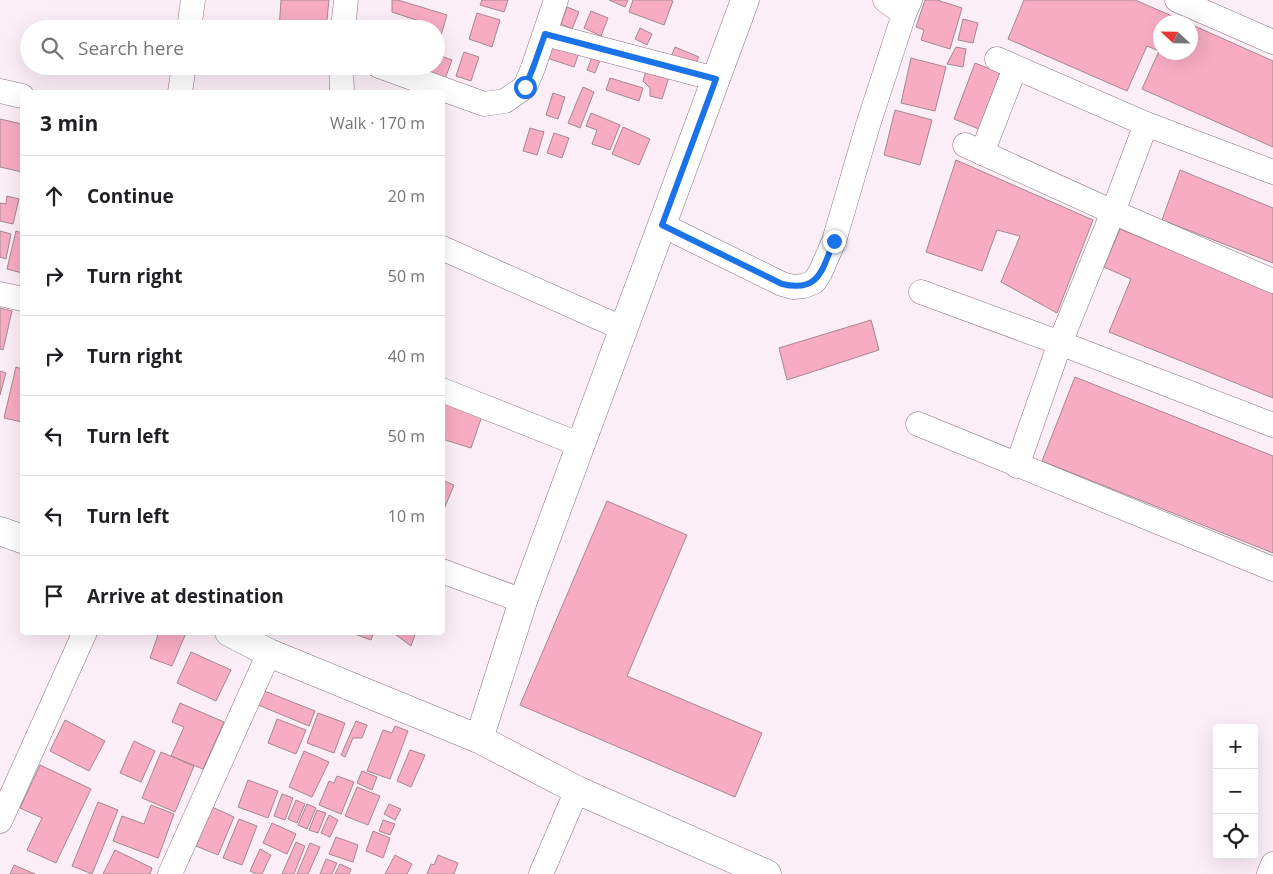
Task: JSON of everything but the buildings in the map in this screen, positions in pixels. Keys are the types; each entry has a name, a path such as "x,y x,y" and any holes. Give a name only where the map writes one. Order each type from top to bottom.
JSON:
{"street":[{"path":"190,20 193,0"},
{"path":"344,20 346,0"},
{"path":"404,75 484,104 505,101 525,87 556,0"},
{"path":"479,739 523,601 746,0"},
{"path":"1177,0 1273,42"},
{"path":"662,225 782,284 793,287 804,286 814,282 834,241 868,125 900,5"},
{"path":"545,34 716,79"},
{"path":"1273,172 1146,124 1006,64 973,149 1273,281"},
{"path":"180,90 183,75"},
{"path":"342,75 342,90"},
{"path":"0,91 20,96"},
{"path":"1017,466 1060,343 1146,124"},
{"path":"445,249 624,329"},
{"path":"921,292 1273,425"},
{"path":"0,294 20,299"},
{"path":"445,391 581,445"},
{"path":"918,424 1017,466 1273,568"},
{"path":"0,531 20,538"},
{"path":"445,572 523,601"},
{"path":"0,821 83,635"},
{"path":"235,635 269,653 479,739 577,790 767,874"},
{"path":"170,874 269,653"},
{"path":"541,874 577,790"},
{"path":"1269,874 1273,864"}],"route":[{"path":"525,87 545,34 716,79 662,225 782,284 793,287 804,286 814,282 834,241"}]}
